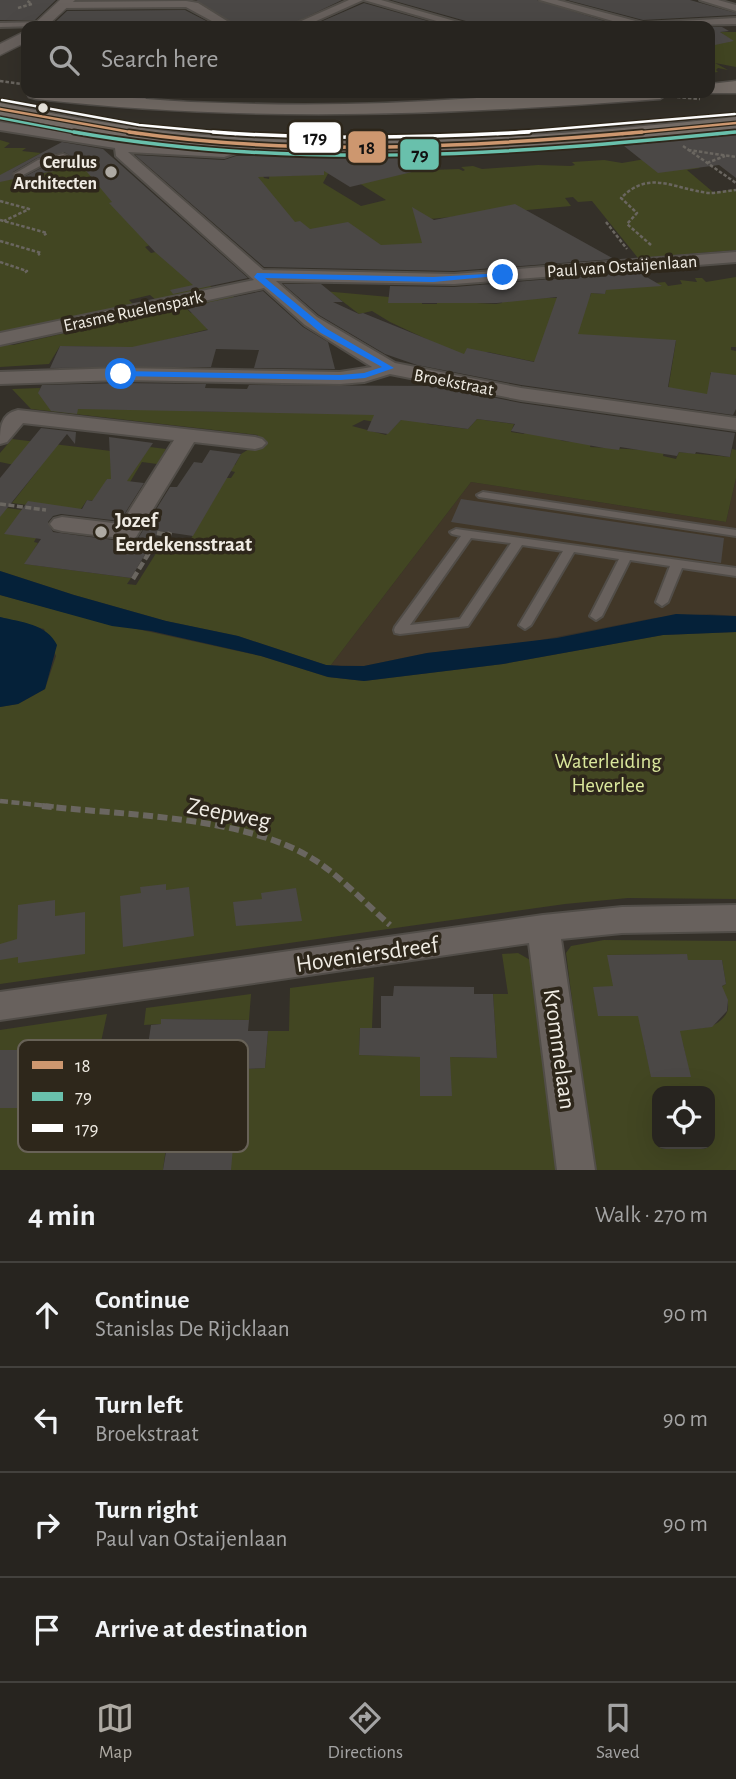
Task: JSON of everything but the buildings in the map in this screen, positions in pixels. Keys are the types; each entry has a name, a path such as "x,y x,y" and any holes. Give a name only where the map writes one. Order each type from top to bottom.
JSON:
{"main road":[{"path":"0,87 21,89"},
{"path":"715,89 736,87"},
{"path":"0,97 21,93"},
{"path":"102,98 160,104 376,109 587,98"},
{"path":"0,109 58,122 155,137 246,145 356,149 458,148 736,123"}],"street":[{"path":"308,21 358,0"},
{"path":"369,0 447,21"},
{"path":"545,0 623,21"},
{"path":"705,0 736,8"},
{"path":"45,21 66,2 197,3 222,21"},
{"path":"715,22 736,21"},
{"path":"0,50 21,39"},
{"path":"125,98 160,104"},
{"path":"0,125 88,142 126,146 224,153 246,145"},
{"path":"126,146 155,137"},
{"name":"Broekstraat","path":"126,146 121,153 261,279 324,331 389,368 521,394 736,424"},
{"name":"Paul van Ostaijenlaan","path":"261,279 454,279 736,257"},
{"name":"Erasme Ruelenspark","path":"0,339 261,279"},
{"path":"18,416 2,387 0,377 121,374 340,378 365,376 389,368"},
{"path":"18,416 255,443"},
{"path":"0,438 18,416"},
{"path":"61,524 128,532 187,436"},
{"name":"Hoveniersdreef","path":"0,1006 543,928 622,920 736,918"},
{"name":"Krommelaan","path":"543,928 576,1170"}],"lane":[{"path":"0,25 21,25"},
{"path":"18,174 41,162 64,156"},
{"path":"483,495 736,533"},
{"path":"519,541 464,623 400,630 462,533 572,548 736,572"},
{"path":"526,625 572,548"},
{"path":"596,616 626,556"},
{"path":"662,602 677,564"}],"path":[{"path":"0,81 21,87"},
{"path":"662,131 736,183"},
{"path":"688,150 736,157"},
{"path":"706,163 727,155"},
{"path":"657,251 627,224 637,213 621,198 634,185 652,182 711,193 736,190"},
{"path":"0,201 29,209 4,222"},
{"path":"4,222 47,233 44,235"},
{"path":"606,222 639,264"},
{"path":"0,241 41,253 38,254"},
{"path":"0,262 27,271 24,272"},
{"path":"0,504 62,513 55,523 61,524"},
{"path":"157,533 170,533"},
{"path":"133,579 150,551 146,551"},
{"name":"Zeepweg","path":"0,801 197,823 270,838 314,859 414,947"}],"shaded area":[{"path":"736,478 736,616 710,614 654,618 520,644 427,653 364,666 331,665 471,482 726,522"}],"green space":[{"path":"736,32 736,67 715,63 715,33"},
{"path":"715,63 728,70 718,68 718,72 715,72"},
{"path":"0,140 10,143 4,148 26,148 22,151 41,153 8,171 21,186 43,173 83,164 150,245 145,247 151,253 164,250 213,288 157,301 150,295 129,300 135,306 15,333 0,332"},
{"path":"680,153 700,168 687,170 713,192 736,189 736,250 638,258 592,201 578,202 573,197 565,198 571,206 430,219 467,250 356,254 161,162 262,174 269,179 270,169 292,176 332,166 323,183 361,206 386,200 343,173 463,171 465,170 461,167 473,166 482,169 538,165 571,166 575,165 572,162 604,160 622,163"},
{"path":"736,277 736,347 731,347 731,350 736,351 736,375 710,373 717,396 668,390 676,341 545,364 488,352 467,358 372,311 359,314 333,294 323,291 422,300 422,304 437,304 437,301 496,304 502,303 503,299 590,297 591,293 605,294 606,288 665,282 668,286 682,284 680,280 697,282 695,278 702,278 706,282"},
{"path":"232,295 248,310 217,327 157,342 162,348 60,346 49,364 0,367 0,343 10,341 7,345 13,345 184,306 191,313 206,309 200,302"},
{"path":"40,388 39,392 189,411 241,412 374,405 375,422 364,420 352,426 386,435 407,414 428,424 468,429 477,419 514,424 511,432 524,434 528,427 563,441 591,443 590,447 664,451 663,456 676,459 679,452 730,457 732,449 736,450 736,478 726,522 471,482 331,665 326,665 238,636 166,621 0,571 0,507 22,510 36,538 34,542 38,543 25,564 131,578 127,584 136,585 165,539 189,542 226,478 231,478 235,472 227,470 230,464 235,465 241,454 259,443 256,441 258,435 31,409 12,389"},
{"path":"12,439 144,455 150,447 166,449 157,464 142,462 130,482 107,479 96,501 87,500 79,512 12,503 38,470 0,462 0,453"},
{"name":"Waterleiding Heverlee","path":"0,595 82,617 261,656 328,677 364,681 503,664 663,635 736,632 736,899 628,898 565,904 0,984 0,707 18,704 45,689 56,656 44,629 0,617"},
{"path":"604,940 736,941 736,1170 594,1170 566,953 571,946","holes":["686,954 688,960 722,960 726,984 721,987 728,1006 724,1017 715,1024 703,1028 674,1026 619,1009 608,955","644,1044 683,1044 690,1077 652,1077"]},
{"path":"518,953 532,961 556,1170 231,1170 218,1152 248,1152 248,1069 265,1068 268,1031 289,1031 290,988 374,977 372,1028 360,1028 359,1055 497,1058 493,994 508,994 502,954"},
{"path":"251,994 249,1020 161,1019 161,1024 144,1025 146,1008"},
{"path":"107,1014 101,1040 18,1040 18,1050 0,1050 0,1030"},
{"path":"18,1107 18,1152 165,1152 163,1170 0,1170 0,1108"}],"water":[{"path":"0,571 166,621 238,636 326,665 364,666 427,653 557,638 676,614 736,616 736,632 663,635 503,664 364,681 328,677 261,656 151,631 112,626 0,595"},
{"path":"0,617 40,628 53,638 57,645 45,689 18,704 0,707"}],"transit line":[{"name":"179","path":"2,100 162,128 322,138 529,132 735,114"},
{"name":"18","path":"0,109 184,139 322,147 460,145 736,123"},
{"name":"79","path":"0,118 184,148 322,155 460,154 736,132"}],"place":[{"name":"Cerulus Architecten","path":"111,172"},
{"name":"Jozef Eerdekensstraat","path":"101,532"}],"route":[{"path":"121,374 340,378 365,376 389,368 324,331 257,275 433,279 503,275"}]}
